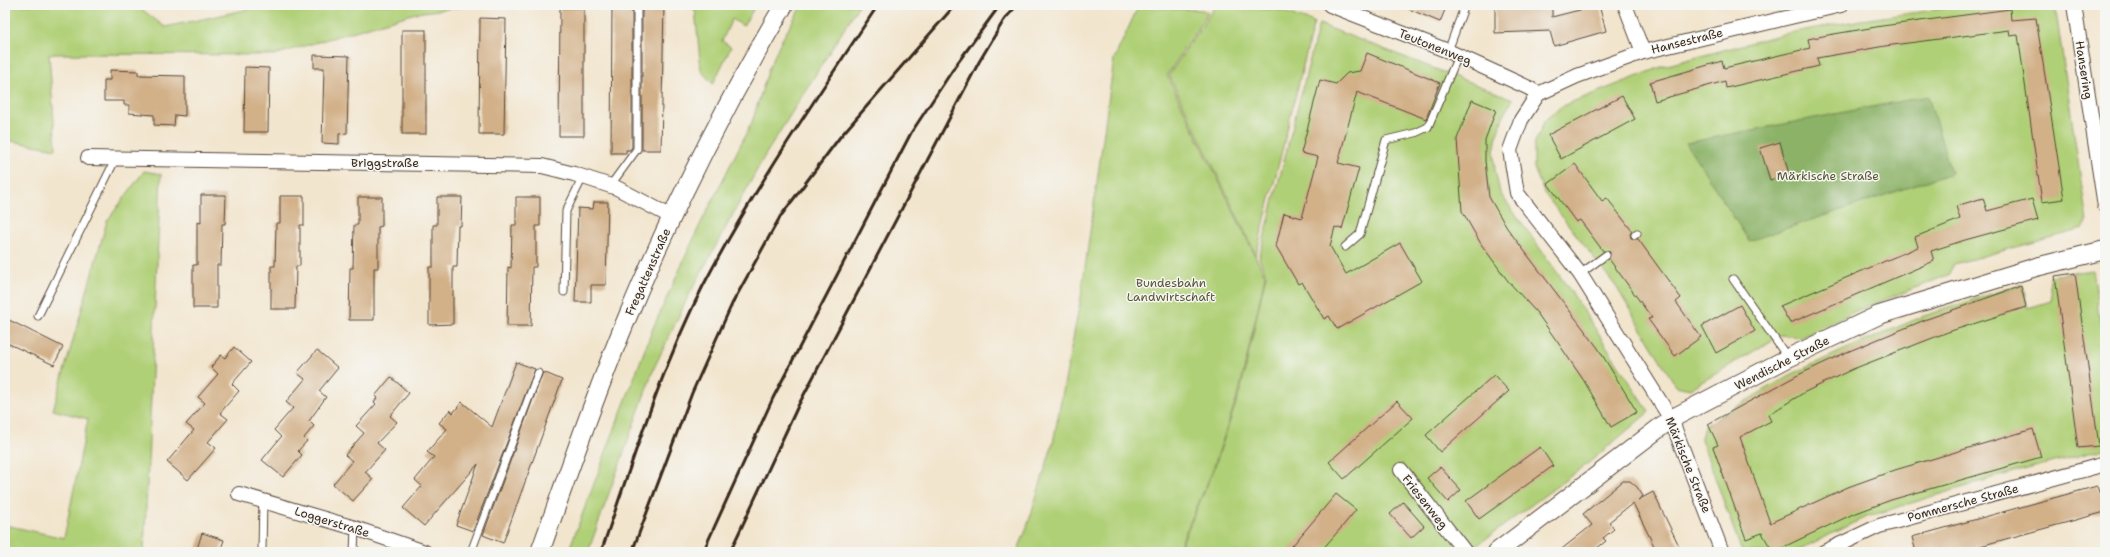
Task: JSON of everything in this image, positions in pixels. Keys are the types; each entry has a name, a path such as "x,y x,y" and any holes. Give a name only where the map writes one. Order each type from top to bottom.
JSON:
{"street":[{"name":"Fregattenstraße","path":"540,552 627,318 672,217 715,130 784,5"},
{"name":"Teutonenweg","path":"1330,5 1453,54 1530,88 1538,94"},
{"path":"1625,5 1643,52"},
{"name":"Hansestraße","path":"1538,94 1577,76 1643,52 1841,5"},
{"name":"Hansering","path":"2074,5 2105,206"},
{"name":"Märkische Straße","path":"1538,94 1521,120 1510,150 1517,193 1580,274 1671,419 1722,552"},
{"name":"Briggstraße","path":"88,158 542,166 610,186 672,217"},
{"name":"Wendische Straße","path":"1497,552 1671,419 1788,358 1879,315 2036,267 2105,250"},
{"name":"Pommersche Straße","path":"1824,552 1879,526 2105,464"},
{"name":"Friesenweg","path":"1401,470 1465,552"},
{"name":"Loggerstraße","path":"239,494 354,528 425,552"}],"lane":[{"path":"610,186 637,149 636,5"},
{"path":"1345,247 1360,234 1386,140 1415,133 1428,127 1453,54 1465,5"},
{"path":"38,316 116,158"},
{"path":"564,292 566,211 583,177"},
{"path":"1580,274 1606,255"},
{"path":"1733,279 1788,358"},
{"path":"471,552 538,373"},
{"path":"262,552 263,500"},
{"path":"354,528 354,552"}],"green space":[{"path":"5,5 136,5 165,27 268,5 476,5 416,13 274,55 49,54 56,149 5,140"},
{"path":"675,5 756,5 743,26 732,19 722,41 731,47 713,84 701,71 695,9"},
{"path":"802,5 859,5 764,157 688,297 654,368 588,552 568,552 653,328 698,229 752,122 769,68 780,43"},
{"path":"1970,5 2055,5 2087,222 2083,229 1954,264 1948,275 1856,311 1800,338 1781,335 1690,389 1676,386 1617,288 1544,193 1534,168 1534,144 1545,120 1562,106 1664,66 1783,34 1861,20"},
{"name":"Bundesbahn Landwirtschaft","path":"1138,7 1203,10 1208,13 1167,75 1265,276 1240,388 1212,472 1177,552 1017,552 1026,530 1053,443 1081,297 1114,59"},
{"path":"1214,8 1278,10 1314,22 1256,255 1169,75"},
{"path":"1319,24 1513,99 1504,114 1497,135 1494,152 1495,170 1500,193 1572,293 1649,412 1591,461 1468,552 1178,552 1213,472 1241,388 1266,275 1259,258"},
{"path":"1928,96 1951,173 1749,241 1686,143"},
{"path":"144,171 161,174 144,552 5,552 5,525 64,538 88,419 53,410 107,221"},
{"path":"2092,270 2105,354 2105,449 1996,477 1866,517 1794,552 1742,552 1701,439 1704,426 1790,375 1846,349 1924,316 2022,284 2028,308 2051,301 2049,276"}],"building":[{"path":"612,5 632,5 632,147 630,150 626,150 626,153 611,153"},
{"path":"642,5 664,5 661,150 642,150"},
{"path":"1399,5 1447,5 1440,22"},
{"path":"1495,5 1552,5 1552,17 1599,5 1606,31 1554,46 1550,31 1495,33"},
{"path":"560,8 584,8 584,136 559,136"},
{"path":"2010,9 2011,20 2036,18 2064,199 2042,202 2018,35 2010,36 2009,30 1885,46 1817,58 1819,66 1726,88 1725,81 1655,101 1650,82 1722,61 1724,68 1810,48 1808,39 1882,26"},
{"path":"480,18 506,19 504,134 479,134"},
{"path":"402,30 426,30 426,134 402,134"},
{"path":"1367,53 1440,83 1426,119 1357,92 1338,163 1359,168 1342,229 1335,227 1330,246 1346,274 1400,243 1422,281 1337,329 1329,316 1324,319 1302,282 1298,284 1276,246 1284,213 1302,218 1318,157 1301,153 1320,80 1336,84 1347,73 1360,71"},
{"path":"314,55 349,56 347,133 339,134 339,144 322,143 324,68 314,68"},
{"path":"245,67 269,68 268,132 244,132"},
{"path":"110,70 138,71 138,75 185,76 185,116 175,115 174,126 154,125 154,115 129,113 129,105 124,105 124,101 104,101 104,80 110,80"},
{"path":"1622,96 1635,119 1561,159 1548,135"},
{"path":"1472,100 1496,110 1485,140 1485,161 1489,197 1507,228 1598,348 1637,412 1611,427 1584,381 1561,347 1537,313 1508,281 1481,244 1462,211 1457,139"},
{"path":"1780,142 1789,174 1770,180 1760,148"},
{"path":"1575,164 1602,201 1607,198 1632,231 1630,234 1631,238 1638,239 1681,298 1676,302 1701,337 1675,356 1648,319 1652,318 1609,259 1610,252 1603,251 1580,220 1576,222 1548,184"},
{"path":"201,195 226,195 225,224 222,224 221,265 217,265 217,308 193,308 193,265 197,265 197,222 201,223"},
{"path":"280,196 304,196 304,225 300,225 300,266 296,266 295,309 271,309 271,266 275,266 276,223 280,223"},
{"path":"358,197 382,197 382,226 378,227 378,268 374,268 374,320 349,320 350,268 353,268 354,225 358,225"},
{"path":"437,197 462,197 461,226 458,226 457,267 453,267 453,324 429,325 429,267 433,267 433,225 437,225"},
{"path":"516,197 540,197 540,226 536,226 536,267 532,267 531,326 507,326 508,267 511,268 512,225 516,225"},
{"path":"1983,198 1987,211 2032,199 2038,220 1931,251 1934,261 1790,323 1780,306 1918,247 1915,237 1960,219 1956,206"},
{"path":"594,202 608,202 606,285 591,285 591,302 575,302 578,208 593,209"},
{"path":"2075,273 2099,446 2078,448 2055,276"},
{"path":"2021,286 2026,307 1948,332 1853,369 1805,392 1768,415 1771,421 1740,437 1770,523 1848,487 1895,470 2033,429 2041,457 1891,500 1851,515 1773,552 1762,533 1746,539 1713,447 1718,445 1708,424 1798,375 1847,352 1927,319"},
{"path":"1740,305 1755,331 1716,353 1702,326"},
{"path":"5,318 63,347 54,365 5,342"},
{"path":"234,347 251,362 232,384 239,391 220,413 228,419 208,442 216,448 188,480 167,462 194,430 186,424 205,403 198,397 218,374 211,367 221,355 225,358"},
{"path":"317,350 338,368 319,391 326,397 309,421 314,426 304,438 307,441 298,451 302,455 283,477 262,460 281,437 274,430 293,408 286,402 305,379 297,373"},
{"path":"516,362 535,369 473,531 456,525 478,464 424,526 403,508 422,486 415,480 434,457 427,452 447,429 439,423 450,410 453,413 462,402 492,427"},
{"path":"543,372 562,380 503,543 483,535"},
{"path":"1494,375 1509,391 1440,452 1426,435"},
{"path":"391,377 409,393 390,416 397,422 377,443 385,450 365,472 373,479 353,501 333,484 352,461 345,455 364,433 356,426 376,404 374,402 377,398 375,396"},
{"path":"1397,401 1413,418 1344,479 1329,462"},
{"path":"1540,447 1553,466 1479,519 1466,501"},
{"path":"1440,467 1461,490 1448,502 1427,478"},
{"path":"1623,481 1630,481 1637,487 1643,496 1638,500 1653,492 1682,552 1657,552 1633,503 1609,522 1614,529 1603,538 1606,541 1592,552 1558,552 1592,525 1583,514"},
{"path":"2097,486 2099,492 2105,491 2105,512 1958,552 1916,552 1912,537"},
{"path":"1336,494 1356,510 1341,528 1320,552 1287,552"},
{"path":"1403,502 1424,526 1411,538 1390,514"},
{"path":"202,533 224,540 220,552 196,552"}],"railway":[{"path":"601,552 660,384 673,351 703,286 765,178 809,108 878,5"},
{"path":"632,552 692,393 732,304 780,217 840,137 955,5"},
{"path":"703,552 773,398 911,133 956,65 1000,5"},
{"path":"730,552 798,406 979,62 1004,20 1017,5"}]}
